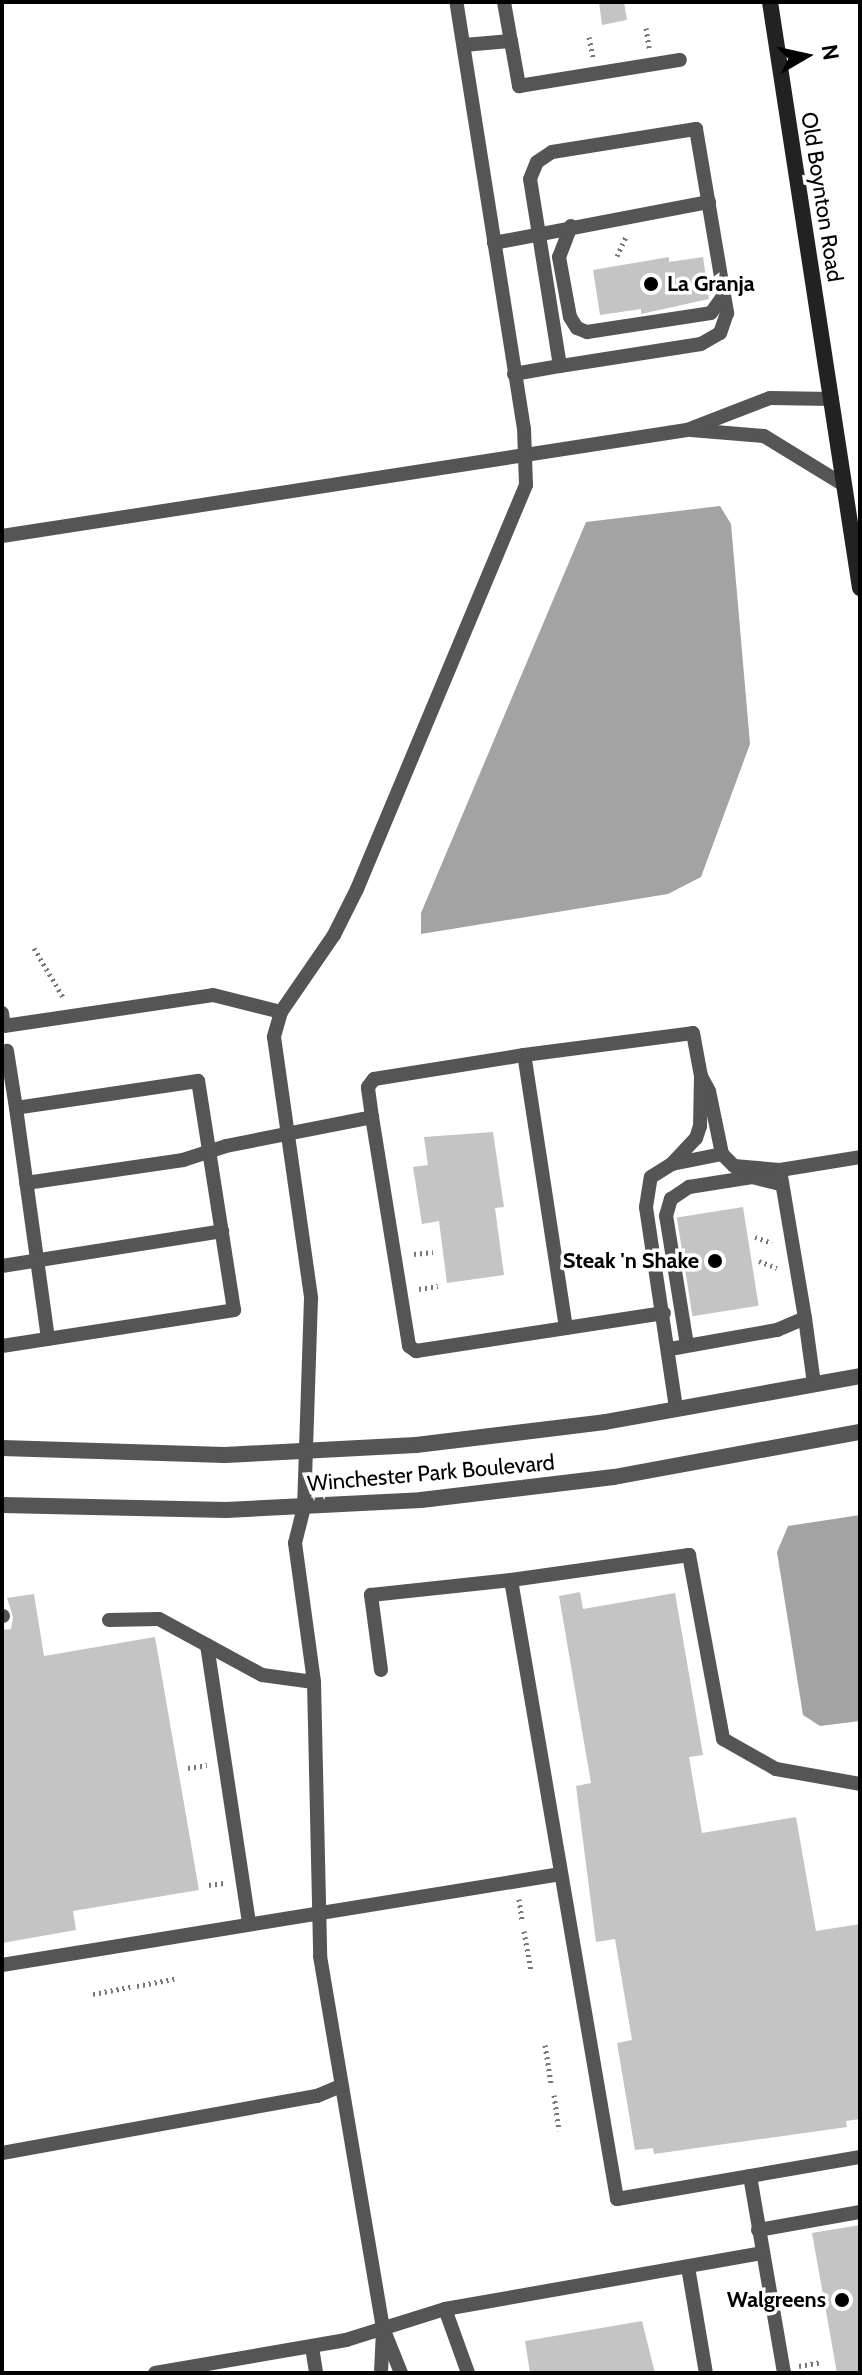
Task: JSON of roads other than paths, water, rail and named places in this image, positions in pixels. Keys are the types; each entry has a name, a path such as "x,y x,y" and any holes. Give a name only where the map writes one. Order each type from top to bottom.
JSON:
{"street":[{"name":"Old Boynton Road","path":"770,2 860,588"},
{"name":"Winchester Park Boulevard","path":"2,1448 225,1455 511,1435 860,1376"},
{"name":"Winchester Park Boulevard","path":"2,1505 304,1507 518,1490 860,1432"}],"lane":[{"path":"401,2373 383,2329 340,2086 318,1914 314,1682 295,1543 304,1507 311,1298 273,1029 281,1012 334,935 357,889 526,485 527,454 456,2"},
{"path":"504,2 519,86 680,60"},
{"path":"464,45 511,41"},
{"path":"514,374 701,344 720,333 727,313 696,129 552,152 537,162 530,179 560,366"},
{"path":"494,243 537,231 709,202"},
{"path":"571,226 559,257 570,317 577,328 587,332 711,313 724,295"},
{"path":"2,536 687,430 770,398 832,399"},
{"path":"687,430 764,436 844,485"},
{"path":"48,1339 16,1108 5,1052 3,1019 213,995 281,1012"},
{"path":"664,1313 416,1351 409,1346 368,1087 374,1079 686,1030 695,1039 701,1076 696,1138 672,1164 651,1177 646,1207 664,1313 670,1349 676,1408"},
{"path":"524,1055 566,1328"},
{"path":"701,1076 709,1091 722,1154 734,1166 781,1177"},
{"path":"2,1346 234,1310 198,1081 16,1108"},
{"path":"26,1183 183,1160 289,1132 372,1117"},
{"path":"672,1164 722,1154"},
{"path":"687,1345 666,1216 671,1199 689,1187 752,1177 781,1177 860,1157"},
{"path":"781,1177 814,1384"},
{"path":"2,1266 222,1231"},
{"path":"670,1349 777,1330 805,1318"},
{"path":"381,1670 371,1595 511,1580 689,1555 723,1739 776,1769 860,1784"},
{"path":"511,1580 617,2199 860,2157"},
{"path":"109,1620 159,1619 262,1675 314,1682"},
{"path":"207,1645 249,1923"},
{"path":"2,1965 561,1874"},
{"path":"2,2153 317,2096 340,2086"},
{"path":"750,2176 784,2373"},
{"path":"758,2230 860,2212"},
{"path":"155,2373 312,2347 445,2309 763,2253"},
{"path":"688,2267 706,2373"},
{"path":"445,2309 468,2373"},
{"path":"381,2373 383,2329"},
{"path":"312,2347 316,2373"}],"place":[{"name":"La Granja","path":"651,284"},
{"name":"Steak 'n Shake","path":"715,1261"},
{"name":"Walgreens","path":"842,2300"}]}
